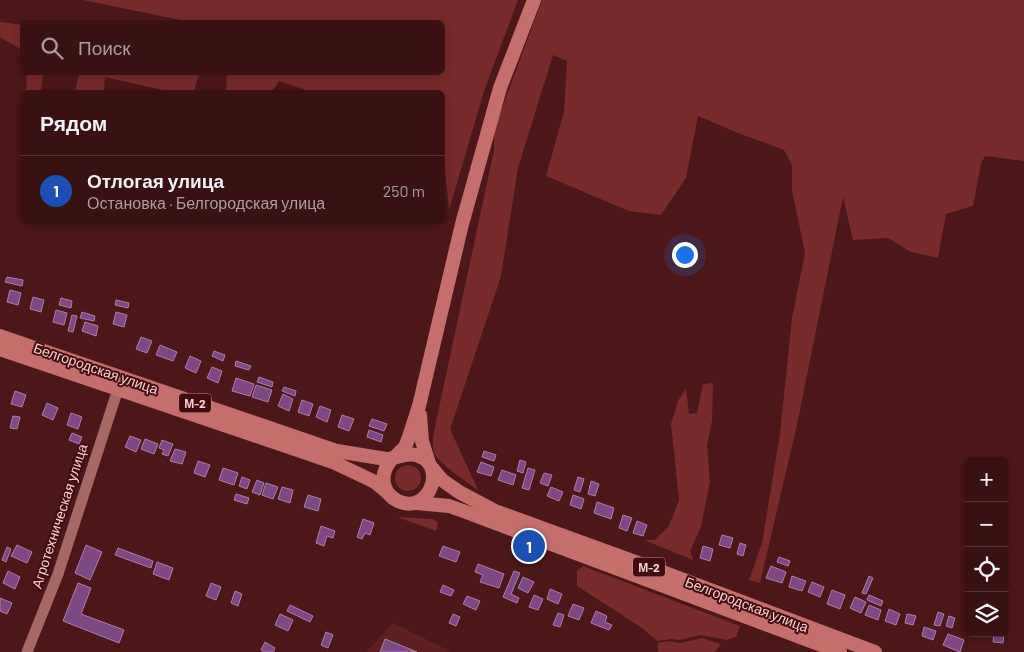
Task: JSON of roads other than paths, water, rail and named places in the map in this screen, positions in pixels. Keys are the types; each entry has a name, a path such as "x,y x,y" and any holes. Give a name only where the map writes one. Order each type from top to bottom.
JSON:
{"main road":[{"path":"386,491 383,476 385,469 405,447 419,406 464,215 500,88 534,0"},
{"name":"Белгородская улица","path":"0,336 337,451 378,459 394,458"},
{"name":"Белгородская улица","path":"0,349 333,462 375,482 386,491"},
{"path":"417,502 429,493 432,487 433,475 422,441 419,406"},
{"name":"М-2","path":"394,458 401,454 415,455 425,459 430,466"},
{"name":"Белгородская улица","path":"430,466 442,480 459,492 495,511 875,652"},
{"name":"М-2","path":"386,491 392,498 400,502 408,504 417,502"},
{"name":"Белгородская улица","path":"417,502 449,506 466,512 840,652"}],"street":[{"name":"Агротехническая улица","path":"27,652 58,574 118,389"}],"place":[{"name":"Отлогая улица","path":"529,546"}]}
